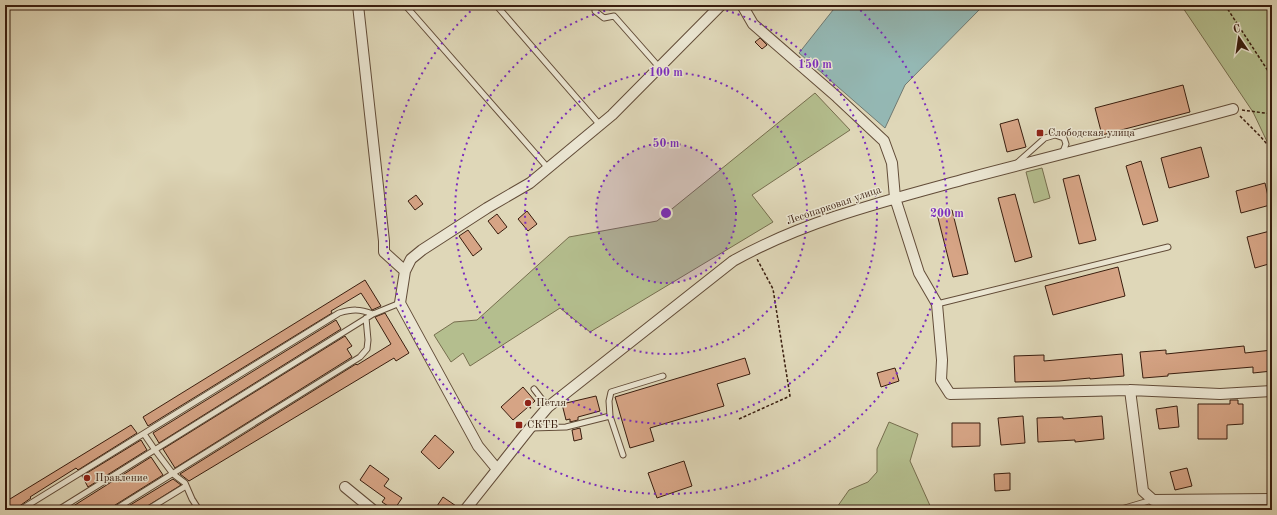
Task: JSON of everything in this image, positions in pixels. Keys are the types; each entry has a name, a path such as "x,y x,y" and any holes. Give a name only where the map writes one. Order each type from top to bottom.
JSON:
{"street":[{"path":"360,5 384,252 405,271"},
{"path":"497,469 478,446 400,304 405,271 411,259 422,250 487,208 530,183 612,115 721,5"},
{"path":"742,5 753,24 837,97 884,141 892,163 895,198 919,273 937,304 942,360 941,380 950,394 1130,390 1220,394 1272,391"},
{"name":"Лесопарковая улица","path":"465,510 548,407 733,261 752,251 808,226 895,198 1233,109"},
{"path":"1130,390 1143,491 1153,500 1272,499"},
{"path":"345,487 373,510"}],"lane":[{"path":"405,5 548,168"},
{"path":"496,5 600,125"},
{"path":"595,5 595,12 604,18 614,16 659,67"},
{"path":"1011,167 1045,138 1055,135 1064,138 1066,144 1062,155"},
{"path":"937,304 1168,247"},
{"path":"58,510 366,318 400,304"},
{"path":"20,510 339,313 351,310 362,310 373,314"},
{"path":"114,510 360,357 367,349 368,340 366,318"},
{"path":"623,455 610,416 609,401 611,392 663,376"},
{"path":"534,389 548,407"},
{"path":"530,428 566,427 610,416"},
{"path":"144,434 173,474 185,483 199,510"},
{"path":"147,510 186,486"},
{"path":"1118,510 1153,500"}],"path":[{"path":"1225,5 1272,77"},
{"path":"1233,109 1272,114"},
{"path":"1233,109 1272,150"},
{"path":"738,419 790,396 773,289 752,251"}],"green space":[{"path":"1181,5 1272,5 1272,152 1253,112"},
{"path":"815,93 850,130 752,195 773,222 590,332 560,308 470,366 463,353 451,362 434,335 454,322 477,320 569,237 657,221"},
{"path":"1042,168 1050,198 1034,203 1026,172"},
{"path":"889,422 918,434 910,461 932,510 835,510 849,490 868,482 877,472 877,449"}],"water":[{"path":"837,5 982,5 980,9 905,85 885,128 799,53"}],"building":[{"path":"760,38 767,45 762,49 755,42"},
{"path":"1183,85 1190,112 1102,135 1095,108"},
{"path":"1018,119 1026,147 1007,152 1000,124"},
{"path":"1201,147 1209,177 1169,188 1161,158"},
{"path":"1141,161 1158,221 1143,225 1126,166"},
{"path":"1079,175 1096,240 1079,244 1063,179"},
{"path":"1265,183 1270,205 1241,213 1236,191"},
{"path":"1015,194 1032,257 1015,262 998,198"},
{"path":"416,195 423,204 415,210 408,201"},
{"path":"952,210 968,274 953,277 937,214"},
{"path":"527,211 537,224 528,231 518,219"},
{"path":"497,214 507,227 498,234 488,221"},
{"path":"468,230 482,249 473,256 459,236"},
{"path":"1270,231 1272,237 1272,263 1255,268 1247,237"},
{"path":"1118,267 1125,296 1053,315 1045,286"},
{"path":"365,280 381,306 372,310 361,293 331,311 332,313 148,426 143,417"},
{"path":"385,313 409,353 396,361 394,358 189,481 180,474 356,364 357,365 391,344 375,317"},
{"path":"336,320 341,329 159,443 153,433"},
{"path":"345,336 352,346 347,349 352,357 175,468 163,449"},
{"path":"1244,346 1245,353 1272,350 1272,371 1253,373 1253,367 1168,374 1168,376 1143,378 1140,352 1166,350 1166,354"},
{"path":"1122,354 1124,376 1059,381 1015,382 1014,356 1044,355 1044,361"},
{"path":"745,358 750,374 717,384 724,406 650,428 654,441 630,448 615,397"},
{"path":"895,368 899,381 881,387 877,373"},
{"path":"523,387 535,401 513,420 501,407"},
{"path":"596,396 600,411 578,417 578,420 570,422 570,419 566,420 562,404"},
{"path":"1230,400 1238,400 1238,404 1243,404 1243,424 1227,425 1227,439 1198,439 1198,404 1230,404"},
{"path":"1177,406 1179,427 1159,429 1156,409"},
{"path":"1023,416 1025,443 1001,445 998,418"},
{"path":"1102,416 1104,439 1075,442 1075,440 1038,442 1037,418 1063,417 1063,419"},
{"path":"952,423 980,423 980,446 952,447"},
{"path":"131,425 137,433 78,470 76,468 30,497 31,498 16,510 5,510 5,502"},
{"path":"580,428 582,439 574,441 572,430"},
{"path":"435,435 454,452 439,469 421,452"},
{"path":"141,440 147,450 88,487 82,476"},
{"path":"151,457 163,475 112,507 110,510 67,510"},
{"path":"684,461 692,486 657,498 648,473"},
{"path":"370,465 389,479 384,486 402,498 394,510 382,502 385,498 360,480"},
{"path":"1187,468 1192,486 1175,490 1170,472"},
{"path":"1010,473 1010,490 995,491 994,474"},
{"path":"173,479 181,485 141,510 122,510"},
{"path":"443,497 459,508 459,510 443,510 437,506"}],"place":[{"name":"Слободская улица","path":"1040,133"},
{"name":"Петля","path":"528,403"},
{"name":"СКТБ","path":"519,425"},
{"name":"Правление","path":"87,478"}]}
